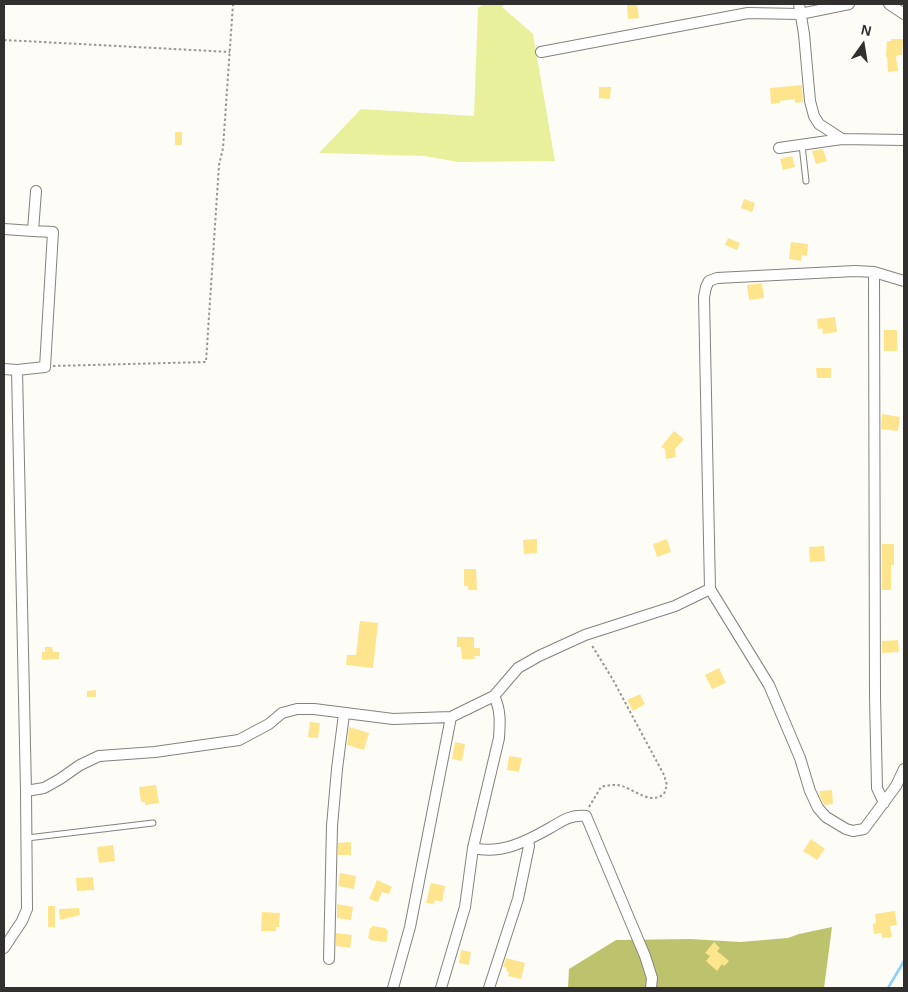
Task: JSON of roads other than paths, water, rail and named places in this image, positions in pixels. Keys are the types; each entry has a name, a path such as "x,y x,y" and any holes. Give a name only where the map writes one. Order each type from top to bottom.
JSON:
{"street":[{"path":"541,52 748,13 848,4"},
{"path":"889,4 904,14"},
{"path":"800,9 810,101 814,116 819,124 842,139"},
{"path":"779,148 842,139 904,140"},
{"path":"33,231 36,191"},
{"path":"4,229 53,232 45,367 17,370 4,369"},
{"path":"904,281 874,272 855,271 717,278 709,281 704,297 710,589 769,685 800,758 810,791 818,808 826,817 834,823 853,831 864,829 896,786 904,769"},
{"path":"874,272 875,706 877,788 884,803"},
{"path":"4,948 22,921 27,909 17,370"},
{"path":"26,791 44,788 60,780 80,764 99,756 155,752 239,740 269,724 282,713 297,709 314,709 393,719 451,717 494,696 518,668 528,661 585,635 675,606 710,589"},
{"path":"441,988 465,907 474,848 499,738 499,707 494,696"},
{"path":"329,959 332,826 344,714"},
{"path":"393,988 410,927 451,717"},
{"path":"474,848 491,851 506,848 528,840 566,818 578,815 586,816 645,956 652,978 651,988"},
{"path":"489,988 518,898 529,846 528,840"}],"lane":[{"path":"802,145 806,180"},
{"path":"26,838 153,823"}],"waterway":[{"path":"888,988 904,961"}]}
